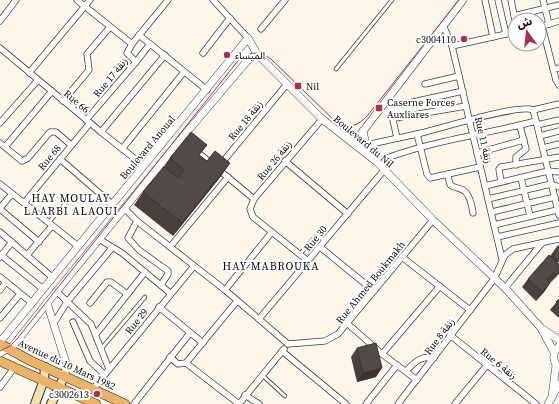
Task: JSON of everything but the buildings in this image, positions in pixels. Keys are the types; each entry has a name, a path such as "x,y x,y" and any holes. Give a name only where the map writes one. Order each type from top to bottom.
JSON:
{"main road":[{"name":"Avenue du 10 Mars 1982","path":"0,343 9,349 125,404"},
{"path":"0,360 14,368 96,404"},
{"path":"35,404 44,380 46,367"},
{"path":"51,404 65,375"}],"street":[{"path":"0,21 16,0"},
{"path":"77,0 132,44 168,0"},
{"path":"29,73 84,5 90,0"},
{"name":"Boulevard du Nil","path":"213,0 248,38 257,54 322,119 377,162 433,220 505,288 541,328 554,352 553,359 558,367"},
{"path":"261,29 285,0"},
{"path":"354,143 464,0"},
{"path":"486,0 492,36"},
{"path":"452,46 506,34 498,0"},
{"path":"511,0 514,12"},
{"path":"543,0 549,24 559,21"},
{"path":"535,12 559,5"},
{"path":"203,53 230,18"},
{"path":"63,101 89,70 87,54 110,26"},
{"name":"Rue 11 زنقة","path":"444,27 452,46 502,259"},
{"path":"139,35 207,90"},
{"name":"Boulevard Anoual","path":"0,343 52,277 207,90 248,38"},
{"path":"547,43 556,69 559,85"},
{"name":"Rue 17 زنقة","path":"88,121 136,62 127,53 132,44"},
{"path":"136,62 150,44"},
{"name":"Rue 66","path":"0,48 144,166"},
{"name":"Boulevard Anoual","path":"0,353 9,349 124,208 183,141 248,60 257,54"},
{"path":"101,132 165,55"},
{"path":"122,149 184,72"},
{"path":"425,84 459,76"},
{"path":"0,123 38,80"},
{"name":"Rue 18 زنقة","path":"218,169 287,84"},
{"path":"5,147 52,91"},
{"path":"388,99 394,104 404,104 463,91"},
{"path":"366,145 519,109 533,110 559,104"},
{"path":"397,138 393,120 395,118 466,106"},
{"path":"494,225 530,216 558,212 533,110"},
{"name":"Rue 26 زنقة","path":"254,199 285,160 322,119"},
{"path":"363,131 366,145 377,162 398,153 473,134 559,120"},
{"name":"Rue 68","path":"24,203 71,145 88,121"},
{"path":"516,165 516,157 526,151 520,126"},
{"path":"0,143 22,161 50,132 53,131 71,145"},
{"path":"540,136 559,131"},
{"path":"417,134 427,174 432,178 480,167"},
{"path":"477,153 524,140"},
{"path":"543,148 559,144"},
{"path":"191,147 254,199 250,212 254,217 308,261"},
{"path":"501,182 500,168 559,157"},
{"path":"60,159 112,204"},
{"path":"285,160 348,214"},
{"name":"Rue 30","path":"259,319 384,169"},
{"path":"485,186 548,171 559,172"},
{"path":"448,174 450,185 453,188 463,190 467,194 473,213"},
{"path":"170,247 228,177"},
{"path":"521,178 530,216"},
{"path":"0,184 78,246"},
{"path":"488,199 551,184 559,187"},
{"path":"12,194 0,209 39,242"},
{"path":"492,212 527,203 556,200"},
{"path":"124,208 137,221 225,290 288,344 239,404 186,363"},
{"name":"Rue Ahmed Boukmakh","path":"288,344 302,344 329,340 338,334 348,324 433,220"},
{"path":"137,221 128,238 139,250 168,271 168,274 161,285"},
{"path":"497,237 559,223"},
{"path":"27,255 39,242 50,225"},
{"path":"0,232 52,277"},
{"path":"225,290 272,232"},
{"path":"99,239 122,253 170,293"},
{"path":"505,288 542,243 559,239"},
{"path":"12,242 1,256 43,289"},
{"name":"Rue 8 زنقة","path":"398,404 494,278 502,259 509,251 542,243"},
{"path":"320,247 374,291"},
{"path":"54,323 67,302 112,248"},
{"path":"402,257 470,310"},
{"name":"Rue 29","path":"93,389 170,293 194,266"},
{"path":"96,334 145,272"},
{"path":"0,277 32,302"},
{"path":"0,290 6,282"},
{"path":"90,303 107,282 111,282 127,294"},
{"path":"382,354 440,286"},
{"path":"56,291 87,319 96,334 109,369"},
{"path":"0,318 20,294"},
{"path":"170,357 178,364 186,363 237,301"},
{"path":"46,303 54,323 66,363 65,375"},
{"path":"159,307 203,343"},
{"path":"73,322 90,362 104,374"},
{"path":"348,324 382,354 417,380"},
{"name":"Boulevard du Nil","path":"541,328 559,340"},
{"path":"134,404 190,333"},
{"name":"Rue 6 زنقة","path":"450,335 536,404"},
{"path":"554,352 559,346"},
{"path":"282,351 346,404"},
{"path":"406,371 418,360 425,357 434,358"},
{"path":"366,404 396,364"},
{"path":"455,404 487,365"},
{"path":"550,401 558,367"},
{"path":"0,387 14,368"},
{"path":"550,401 559,384"},
{"path":"245,395 259,404"}],"lane":[{"path":"336,69 392,0"},
{"path":"50,225 65,204"},
{"path":"300,254 318,235 325,240"},
{"path":"102,349 145,297"},
{"path":"262,375 286,396"}],"tram line":[{"path":"0,351 10,346 17,339 241,57 256,53 267,56 338,124 351,126 358,124 368,115 459,0"}],"place":[{"name":"c3004110","path":"464,39"},
{"name":"الميساء","path":"227,55"},
{"name":"Nil","path":"298,86"},
{"name":"Caserne Forces Auxliares","path":"379,108"},
{"name":"c3002613","path":"97,394"}],"district":[{"name":"HAY MOULAY LAARBI ALAOUI","path":"71,204"},
{"name":"HAY MABROUKA","path":"271,266"}]}
